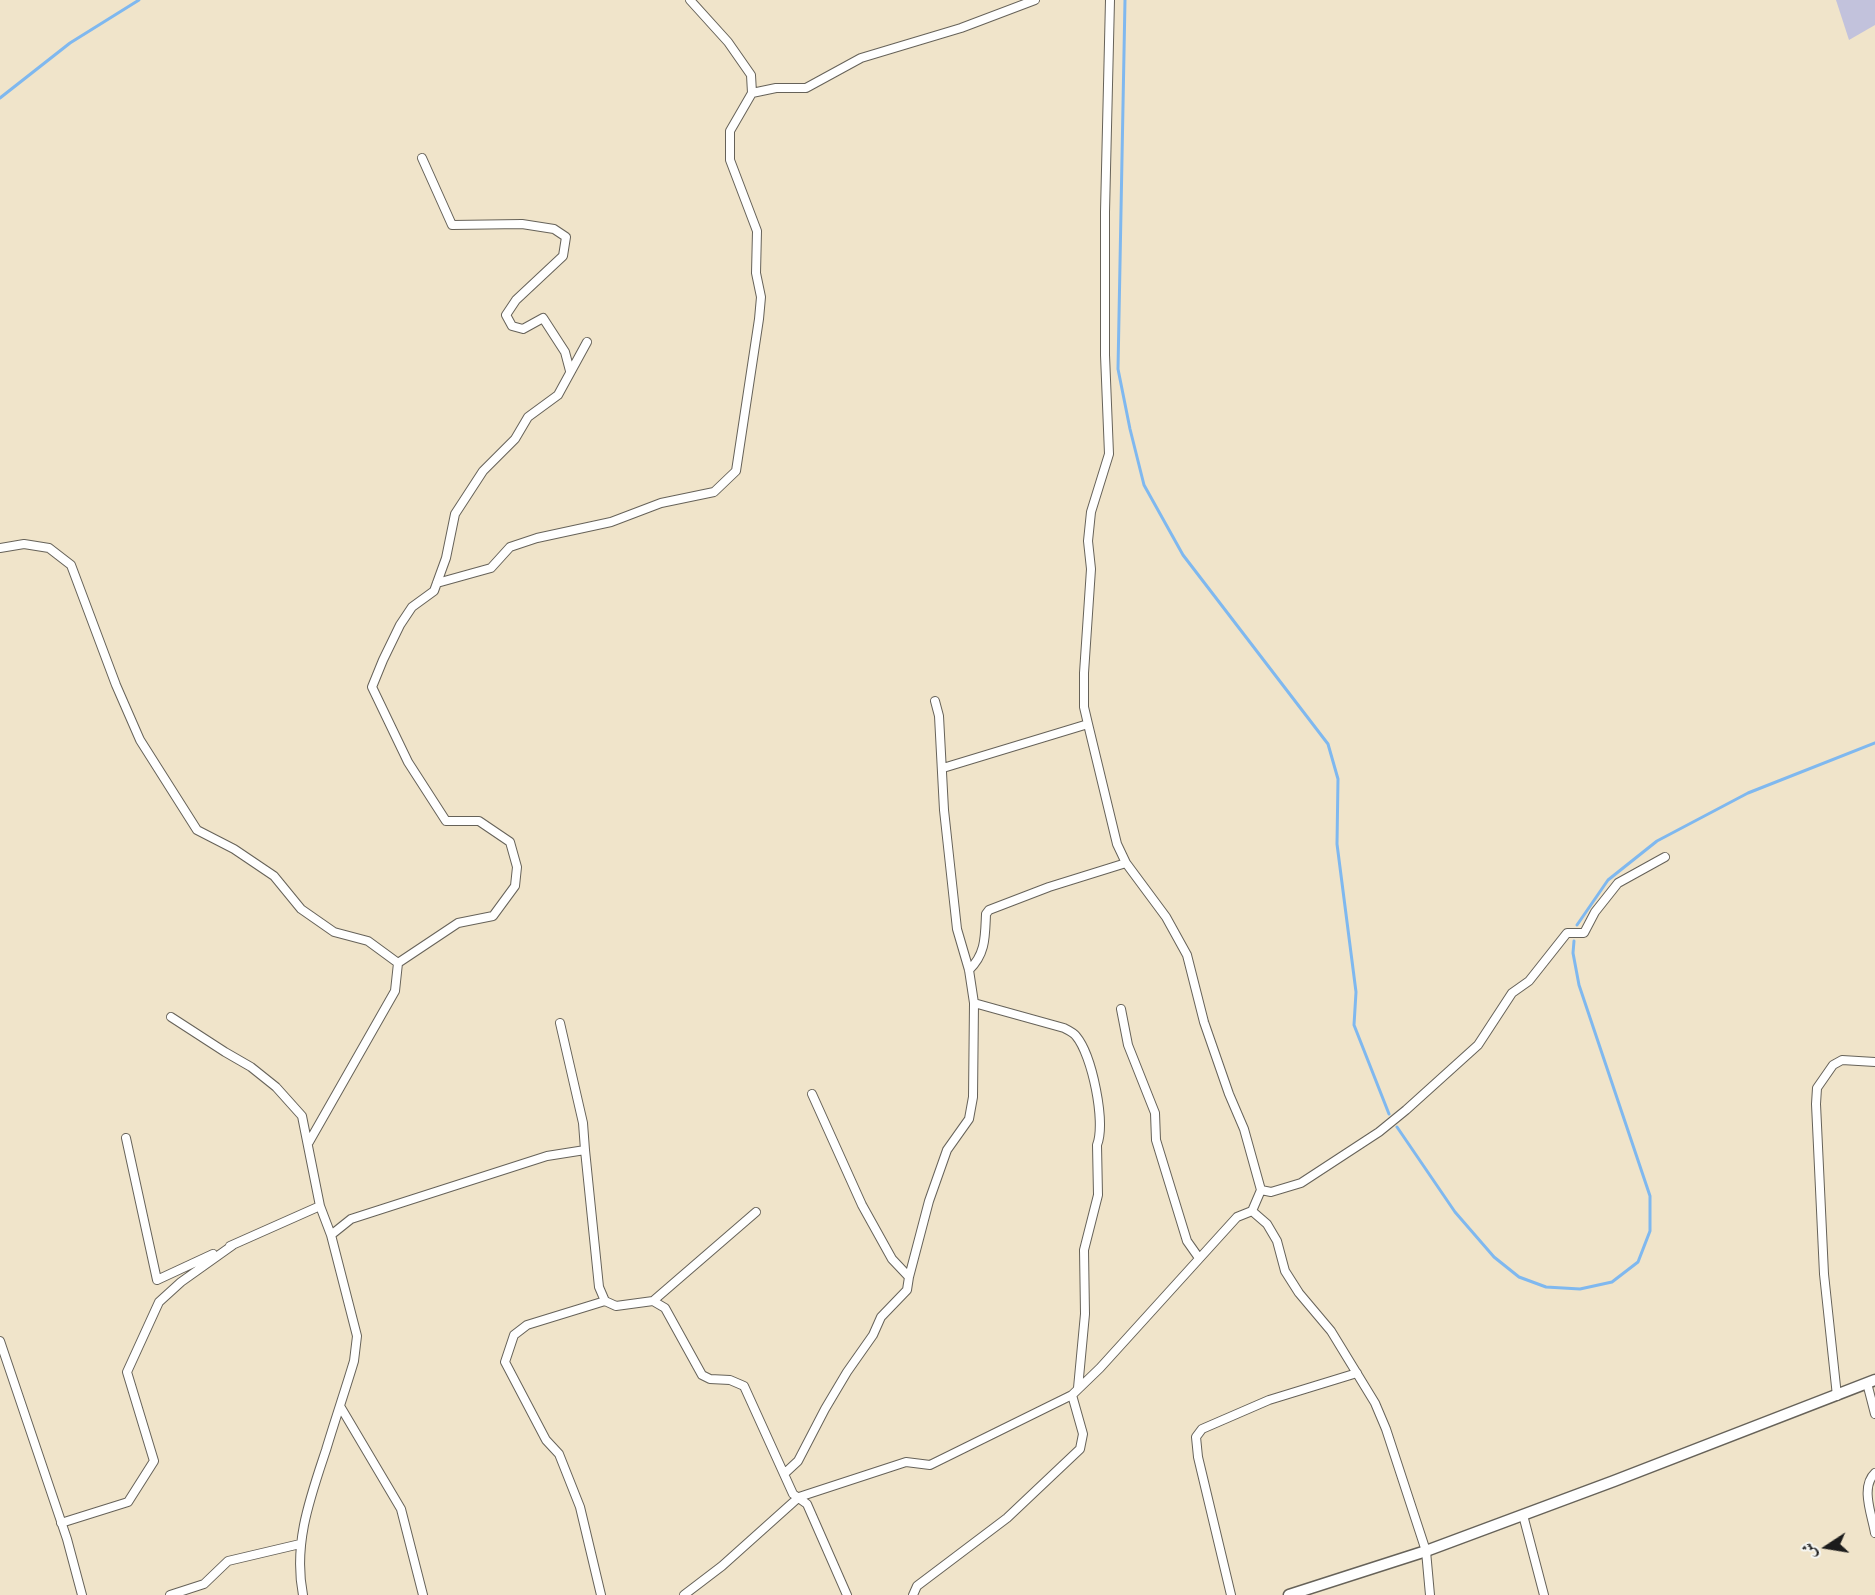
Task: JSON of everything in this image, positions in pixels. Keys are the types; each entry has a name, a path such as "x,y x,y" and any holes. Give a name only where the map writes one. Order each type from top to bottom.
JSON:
{"street":[{"path":"437,583 491,568 510,547 537,538 611,522 661,503 714,492 736,471 761,297 756,273 757,231 730,160 730,131 752,93 751,75 728,42 690,0"},
{"path":"752,93 776,88 806,88 861,58 961,28 1035,0"},
{"path":"684,1595 722,1566 799,1497 906,1462 930,1465 1075,1392 1100,1368 1237,1216 1252,1211 1262,1190 1244,1129 1204,1022 1187,955 1166,917 1126,862 1117,844 1084,707 1091,569 1088,541 1091,512 1109,454 1105,355 1105,224 1110,0"},
{"path":"422,158 452,225 522,224 554,229 566,237 562,256 516,300 506,315 512,326 523,329 543,318 565,352 570,371"},
{"path":"398,963 458,923 493,916 515,886 517,867 510,842 479,821 446,821 408,762 372,687 400,625 412,607 434,591 446,558 455,514 483,471 515,438 528,417 558,395 587,342"},
{"path":"0,548 24,544 49,548 71,565 116,685 140,740 197,830 234,849 274,876 301,909 333,932 368,940 398,963"},
{"path":"784,1474 798,1461 825,1409 873,1335 881,1317 907,1290 929,1201 947,1150 969,1119 973,1097 975,1003 969,970 957,929 935,701"},
{"path":"943,768 1088,724"},
{"path":"1262,1190 1271,1192 1301,1184 1379,1132 1406,1110 1478,1045 1512,993 1529,981 1567,933 1584,933 1595,912 1618,883 1665,857"},
{"path":"969,970 978,962 985,946 986,914 989,910 1049,887 1126,862"},
{"path":"309,1142 395,991 398,963"},
{"path":"913,1595 917,1586 1007,1518 1080,1449 1083,1434 1075,1392 1085,1314 1084,1250 1098,1195 1100,1108 1094,1080 1076,1036 1064,1028 975,1003"},
{"path":"1121,1009 1128,1045 1155,1113 1156,1140 1187,1241 1199,1258"},
{"path":"171,1017 251,1067 276,1087 302,1116 320,1206 331,1235 357,1336 354,1361 306,1510 300,1544 300,1581 303,1595"},
{"path":"560,1023 583,1123 599,1287 605,1301"},
{"path":"1837,1396 1824,1274 1817,1088 1833,1065 1842,1060 1875,1062"},
{"path":"812,1094 867,1214 892,1259 909,1277"},
{"path":"126,1138 157,1280 320,1206"},
{"path":"331,1235 351,1219 547,1156 585,1150"},
{"path":"1252,1211 1267,1224 1277,1241 1285,1271 1299,1293 1331,1331 1375,1403 1386,1429 1426,1551 1430,1595"},
{"path":"601,1595 580,1507 559,1454 546,1440 505,1362 514,1335 527,1325 605,1301 616,1306 653,1301 756,1212"},
{"path":"62,1523 128,1502 154,1461 127,1372 159,1302 181,1282 233,1245"},
{"path":"653,1301 665,1308 702,1375 710,1379 730,1380 744,1386 793,1494 807,1504 847,1595"},
{"path":"0,1341 62,1523 82,1595"},
{"path":"1231,1595 1198,1457 1196,1437 1202,1429 1269,1400 1357,1373"},
{"path":"1289,1595 1426,1551 1871,1382 1875,1414"},
{"path":"340,1406 402,1509 423,1595"},
{"path":"1875,1473 1869,1478 1867,1486 1875,1533"},
{"path":"1523,1515 1544,1595"},
{"path":"170,1595 204,1584 228,1561 300,1544"}],"shaded area":[{"path":"1836,0 1875,0 1875,25 1849,40"}],"waterway":[{"path":"0,98 70,43 139,0"},
{"path":"1125,0 1118,369 1130,429 1144,485 1183,555 1328,744 1338,779 1337,844 1356,992 1354,1025 1389,1114"},
{"path":"1577,925 1608,880 1657,841 1748,793 1875,743"},
{"path":"1397,1127 1455,1212 1494,1257 1519,1277 1546,1287 1580,1289 1612,1282 1638,1262 1650,1231 1650,1196 1579,985 1573,953 1574,941"}]}
